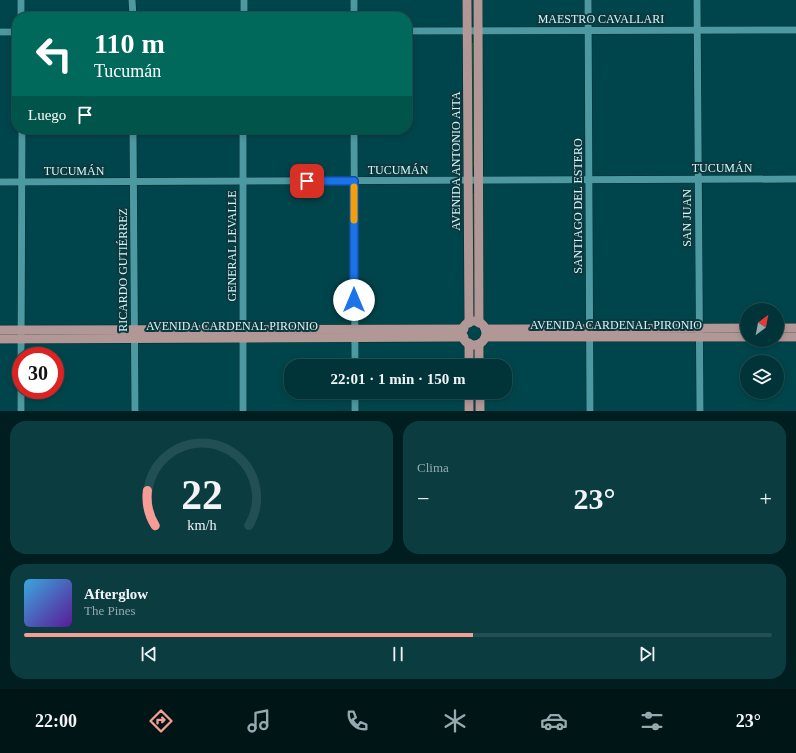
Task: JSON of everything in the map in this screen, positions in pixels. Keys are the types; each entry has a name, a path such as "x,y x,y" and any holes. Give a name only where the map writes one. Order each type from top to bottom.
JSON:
{"main road":[{"name":"AVENIDA ANTONIO AITA","path":"467,0 468,180 466,333 468,359"},
{"name":"AVENIDA ANTONIO AITA","path":"478,0 482,333 480,359"},
{"path":"473,321 482,333 473,345 466,333 473,321"},
{"path":"784,328 796,328"},
{"name":"AVENIDA CARDENAL PIRONIO","path":"699,333 740,329"},
{"name":"AVENIDA CARDENAL PIRONIO","path":"0,330 21,335"},
{"name":"AVENIDA CARDENAL PIRONIO","path":"0,339 21,335 466,333"},
{"name":"AVENIDA CARDENAL PIRONIO","path":"482,333 699,333 740,336"},
{"path":"784,337 796,337"},
{"path":"469,399 469,411"},
{"path":"480,399 480,411"}],"street":[{"path":"21,0 22,12"},
{"path":"132,0 132,12"},
{"path":"244,0 244,12"},
{"path":"354,0 354,12"},
{"name":"SANTIAGO DEL ESTERO","path":"588,0 590,411"},
{"name":"SAN JUAN","path":"697,0 700,411"},
{"name":"MAESTRO CAVALLARI","path":"412,31 796,30"},
{"path":"0,32 12,32"},
{"path":"21,347 22,134"},
{"name":"RICARDO GUTIÉRREZ","path":"133,134 135,411"},
{"name":"GENERAL LEVALLE","path":"243,411 242,334 244,134"},
{"path":"354,134 355,359"},
{"name":"TUCUMÁN","path":"0,182 796,179"},
{"path":"21,399 21,411"},
{"path":"355,399 355,411"}],"green space":[{"path":"471,43 475,43 475,167 471,167"},
{"path":"471,193 475,193 476,317 472,317"}],"slow traffic":[{"path":"354,187 354,220"}],"route":[{"path":"307,181 354,181 354,300"}]}
